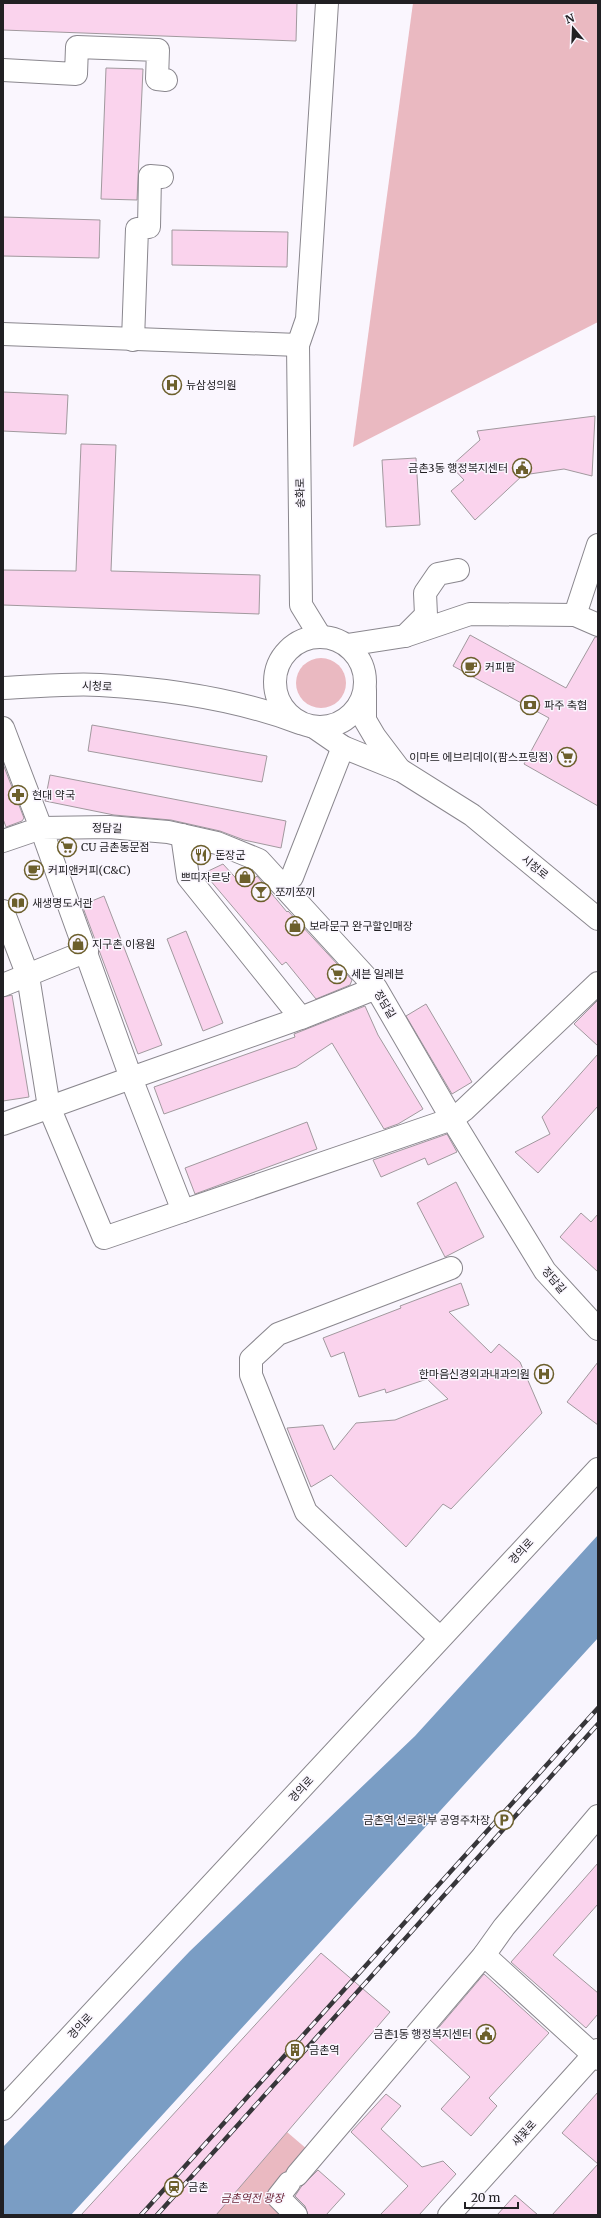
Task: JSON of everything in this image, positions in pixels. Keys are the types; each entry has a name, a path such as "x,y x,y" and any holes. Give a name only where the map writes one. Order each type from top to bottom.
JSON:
{"street":[{"path":"3,334 298,345 307,320 327,3"},
{"path":"3,70 76,74 78,47 158,50 157,78 166,80"},
{"path":"134,340 137,229 149,227 150,176 162,177"},
{"name":"송화로","path":"297,643 301,605 298,345"},
{"path":"574,615 598,545"},
{"path":"405,636 426,615 425,593 438,574 458,570"},
{"path":"301,605 320,636"},
{"path":"346,645 405,636 470,614 574,615 598,625"},
{"path":"320,636 334,638 346,645 358,656 364,670 366,686 365,720 374,737 402,771 343,747 290,716 276,695 274,683 280,659 297,643 308,638 320,636"},
{"path":"241,703 274,683"},
{"name":"시청로","path":"3,688 99,685 190,695 241,703 266,710 307,725"},
{"path":"307,725 328,726 335,724 354,712 362,700 366,686"},
{"path":"3,728 87,951 131,1078 183,1211"},
{"path":"282,883 292,876 343,747"},
{"name":"시청로","path":"402,771 472,815 598,919"},
{"name":"정담길","path":"3,841 41,828 109,827 168,832 182,835 217,843 259,860 282,883 376,988 452,1119 545,1271 598,1329"},
{"path":"182,835 188,877 301,1018"},
{"path":"3,911 28,976 49,1107 104,1238 452,1119 464,1110 598,983"},
{"path":"3,985 87,951"},
{"path":"3,1124 301,1018 376,988"},
{"path":"440,1638 306,1512 251,1375 251,1359 278,1334 451,1268"},
{"name":"경의로","path":"3,2109 598,1469"},
{"path":"292,2214 278,2197 484,1955 504,1927 598,1816"},
{"path":"484,1955 596,2055"},
{"name":"새꽃로","path":"449,2215 596,2055"}],"green space":[{"path":"413,3 598,3 598,322 353,447"},
{"path":"321,658 331,660 339,665 344,673 346,683 344,693 339,701 331,706 321,708 311,706 303,701 298,693 296,683 298,673 303,665 311,660"},
{"name":"금촌역전 광장","path":"287,2132 308,2150 280,2215 215,2215"}],"water":[{"path":"598,1535 598,1638 71,2215 3,2215 3,2147 190,1951 415,1736"}],"building":[{"path":"3,3 297,3 296,41 3,30"},
{"path":"106,68 143,69 137,200 101,199"},
{"path":"3,217 100,220 99,258 3,256"},
{"path":"172,230 288,232 287,267 172,265"},
{"path":"3,392 68,395 66,434 3,431"},
{"name":"금촌3동 행정복지센터","path":"595,416 592,476 564,469 523,475 475,520 451,491 464,480 451,466 480,440 477,431"},
{"path":"81,444 116,445 111,571 260,575 259,614 3,605 3,570 76,571"},
{"path":"416,458 420,525 386,527 382,460"},
{"path":"470,635 566,688 595,637 598,637 598,806 524,764 549,718 453,666"},
{"path":"92,725 267,756 262,782 88,751"},
{"path":"3,764 24,818 22,821 6,827 3,819"},
{"path":"50,775 286,821 281,848 244,840 220,831 171,820 114,815 45,801"},
{"path":"223,864 244,887 257,876 287,912 288,911 352,980 350,985 316,999 286,962 282,965 204,873"},
{"path":"104,896 162,1045 138,1054 82,905"},
{"path":"186,931 223,1023 203,1031 167,939"},
{"path":"12,995 29,1097 3,1101 3,997"},
{"path":"598,1000 598,1046 574,1024"},
{"path":"426,1004 472,1082 452,1094 406,1016"},
{"path":"365,1006 378,1035 423,1109 398,1124 384,1129 332,1043 296,1067 164,1114 154,1087 295,1037 294,1034"},
{"path":"598,1054 598,1106 538,1173 515,1152 550,1134 542,1117"},
{"path":"307,1122 317,1149 195,1194 185,1168"},
{"path":"447,1134 457,1152 428,1165 425,1158 381,1177 373,1160"},
{"path":"456,1182 484,1237 445,1257 417,1203"},
{"path":"581,1213 591,1222 598,1214 598,1272 560,1237"},
{"path":"461,1283 469,1305 449,1312 491,1353 499,1344 520,1362 542,1413 451,1509 443,1504 406,1547 331,1475 311,1487 287,1428 323,1425 334,1450 356,1423 395,1420 448,1399 427,1379 386,1393 385,1389 359,1397 344,1352 331,1357 323,1338 401,1308 400,1306"},
{"path":"598,1362 598,1425 567,1402"},
{"path":"598,1863 598,1904 553,1955 598,1993 598,2014 586,2028 511,1962"},
{"name":"금촌역","path":"321,1953 390,2012 216,2215 81,2215"},
{"name":"금촌1동 행정복지센터","path":"484,1974 549,2033 489,2098 497,2106 471,2136 441,2109 470,2077 429,2039"},
{"path":"598,2092 598,2164 562,2133"},
{"path":"386,2094 401,2106 381,2129 422,2167 443,2161 456,2174 419,2215 380,2215 408,2186 351,2132"},
{"path":"598,2164 598,2215 552,2215"},
{"path":"318,2170 345,2194 326,2215 308,2215 305,2206 295,2196 301,2187"},
{"path":"515,2195 538,2215 497,2215"}],"railway":[{"path":"141,2215 598,1708"},
{"path":"157,2215 598,1724"}],"place":[{"name":"뉴삼성의원","path":"172,385"},
{"name":"금촌3동 행정복지센터","path":"522,468"},
{"name":"커피팜","path":"471,667"},
{"name":"파주 축협","path":"530,705"},
{"name":"이마트 에브리데이(팜스프링점)","path":"567,757"},
{"name":"현대 약국","path":"18,795"},
{"name":"CU 금촌동문점","path":"67,847"},
{"name":"돈장군","path":"201,855"},
{"name":"커피앤커피(C&C)","path":"34,870"},
{"name":"쁘띠자르당","path":"245,877"},
{"name":"쪼끼쪼끼","path":"261,892"},
{"name":"새생명도서관","path":"18,903"},
{"name":"보라문구 완구할인매장","path":"295,926"},
{"name":"지구촌 이용원","path":"78,944"},
{"name":"세븐 일레븐","path":"337,974"},
{"name":"한마음신경외과내과의원","path":"544,1374"},
{"name":"금촌역 선로하부 공영주차장","path":"504,1820"},
{"name":"금촌1동 행정복지센터","path":"486,2034"},
{"name":"금촌역","path":"295,2050"},
{"name":"금촌","path":"174,2187"}]}
